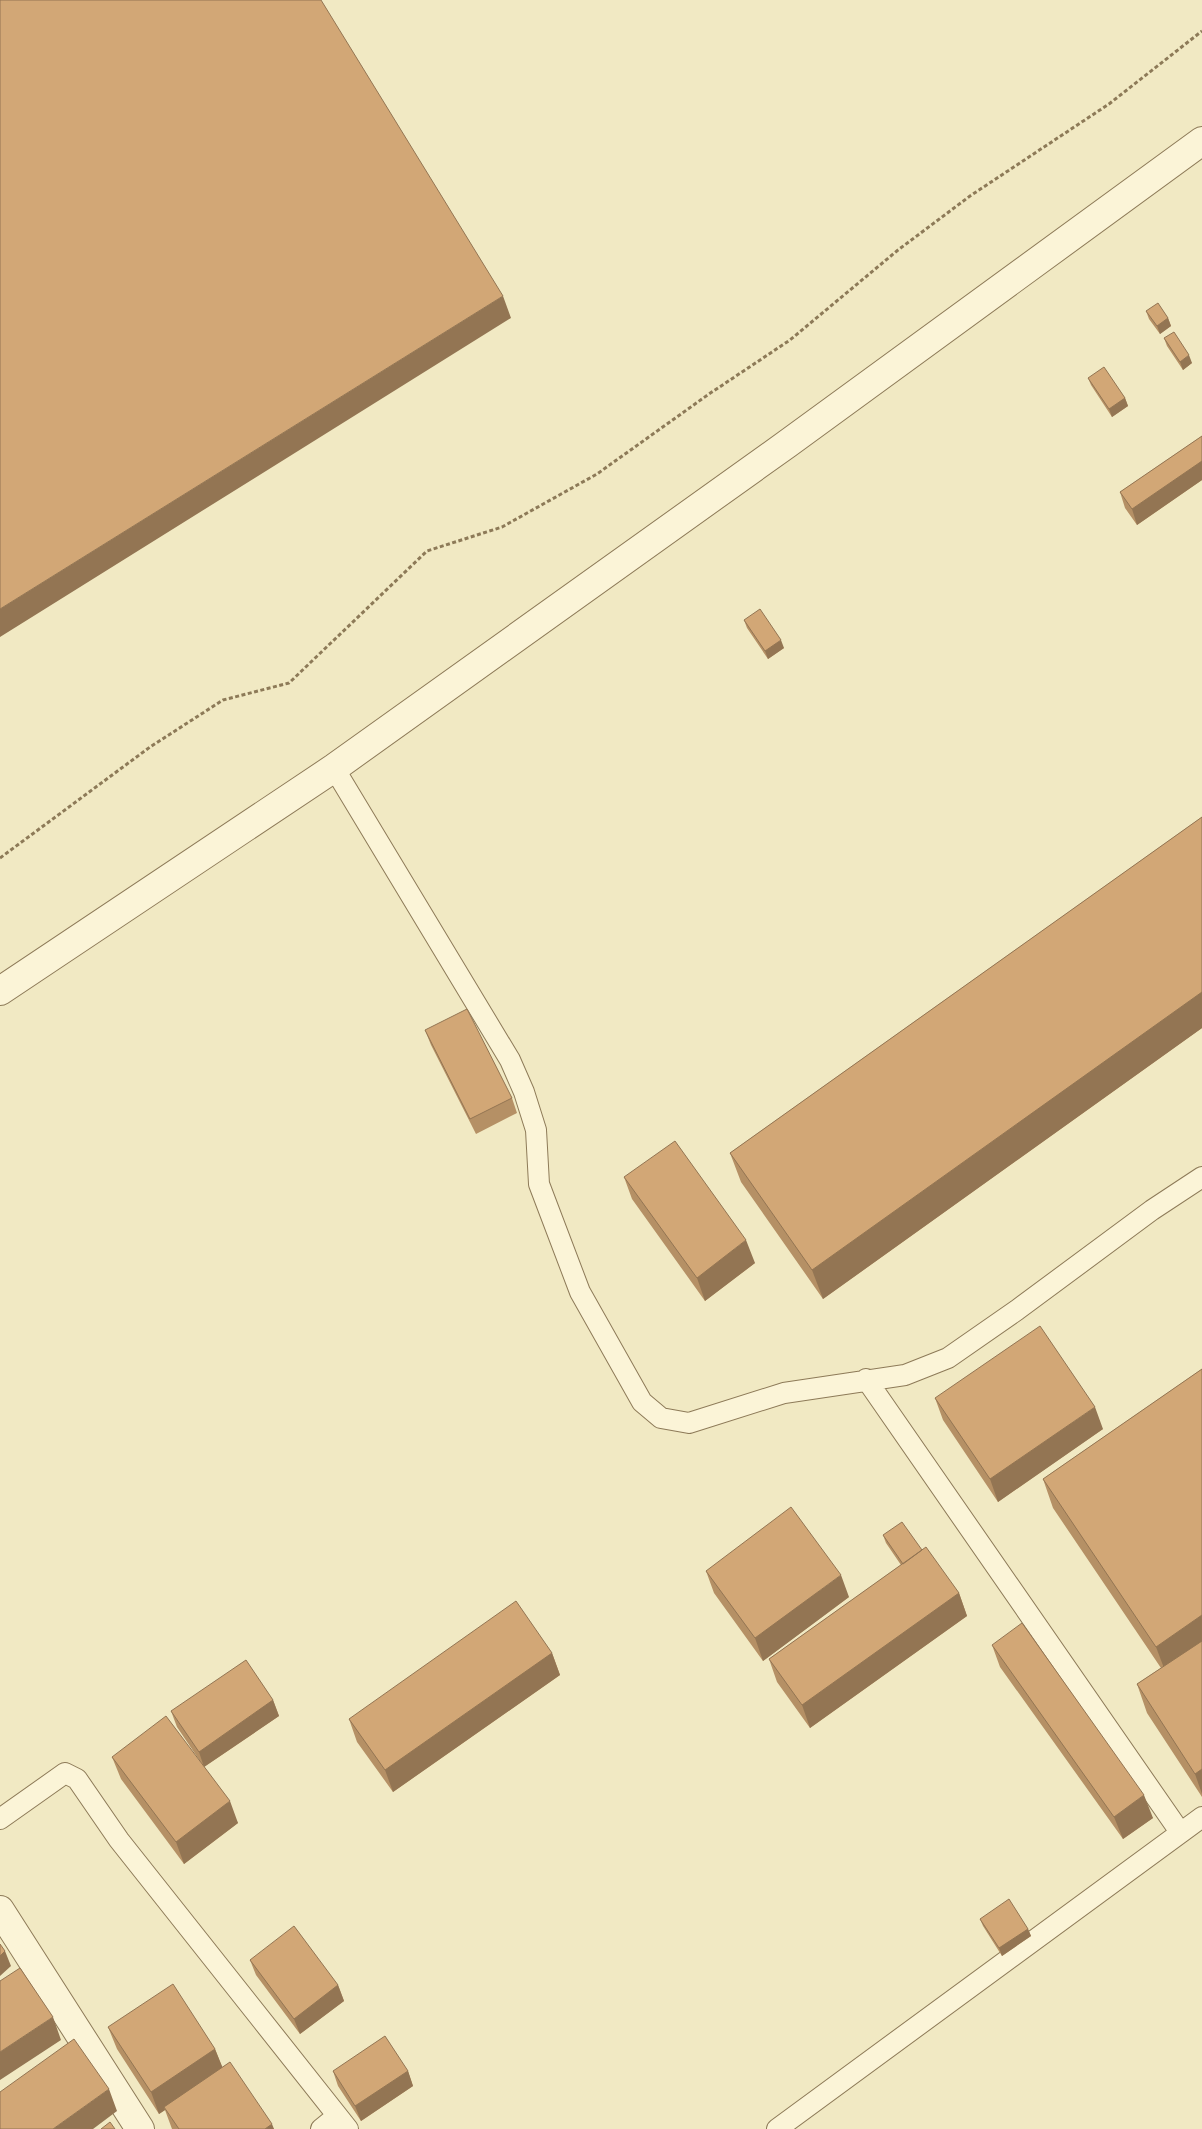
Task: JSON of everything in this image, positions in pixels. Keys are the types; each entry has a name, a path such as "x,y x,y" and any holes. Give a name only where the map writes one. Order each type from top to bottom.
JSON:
{"street":[{"path":"0,991 334,768 795,439 1202,141"},
{"path":"0,1910 140,2129"}],"lane":[{"path":"334,768 510,1060 524,1092 536,1130 539,1184 580,1292 642,1402 661,1418 689,1423 784,1393 866,1379 905,1375 948,1358 1017,1310 1152,1210 1202,1178"},
{"path":"866,1379 1180,1832"},
{"path":"0,1819 65,1773 77,1779 119,1840 342,2122 321,2129"},
{"path":"777,2129 1202,1817"}],"path":[{"path":"0,858 150,747 223,700 289,683 427,551 502,527 598,474 709,394 790,340 898,250 970,196 1109,104 1202,31"}],"building":[{"path":"0,0 321,0 503,296 0,609"},
{"path":"1158,303 1168,318 1157,326 1146,311"},
{"path":"1174,332 1189,355 1180,362 1164,338"},
{"path":"1104,367 1125,398 1109,409 1088,378"},
{"path":"1202,436 1202,461 1132,509 1120,492"},
{"path":"760,609 781,640 765,651 744,620"},
{"path":"1202,817 1202,992 812,1270 730,1153"},
{"path":"467,1009 512,1098 470,1119 425,1030"},
{"path":"675,1141 746,1240 697,1278 624,1177"},
{"path":"1040,1326 1095,1407 990,1479 935,1398"},
{"path":"1202,1369 1202,1615 1156,1647 1043,1479"},
{"path":"791,1507 841,1575 755,1638 706,1571"},
{"path":"902,1522 922,1550 903,1564 883,1535"},
{"path":"926,1547 959,1593 802,1705 769,1659"},
{"path":"516,1601 552,1653 385,1770 349,1719"},
{"path":"1022,1623 1144,1795 1114,1817 992,1645"},
{"path":"1202,1641 1202,1769 1195,1774 1137,1684"},
{"path":"246,1660 273,1700 199,1752 171,1711"},
{"path":"166,1716 230,1801 176,1842 112,1757"},
{"path":"1009,1899 1028,1929 999,1948 980,1919"},
{"path":"294,1926 338,1985 294,2019 250,1960"},
{"path":"0,1944 5,1951 0,1956"},
{"path":"20,1968 53,2017 0,2052 0,1981"},
{"path":"173,1984 215,2049 151,2092 108,2027"},
{"path":"385,2036 408,2071 355,2106 333,2071"},
{"path":"74,2039 109,2089 53,2129 0,2129 0,2092"},
{"path":"230,2062 272,2124 265,2129 179,2129 164,2107"},
{"path":"110,2122 115,2129 101,2129"}]}
